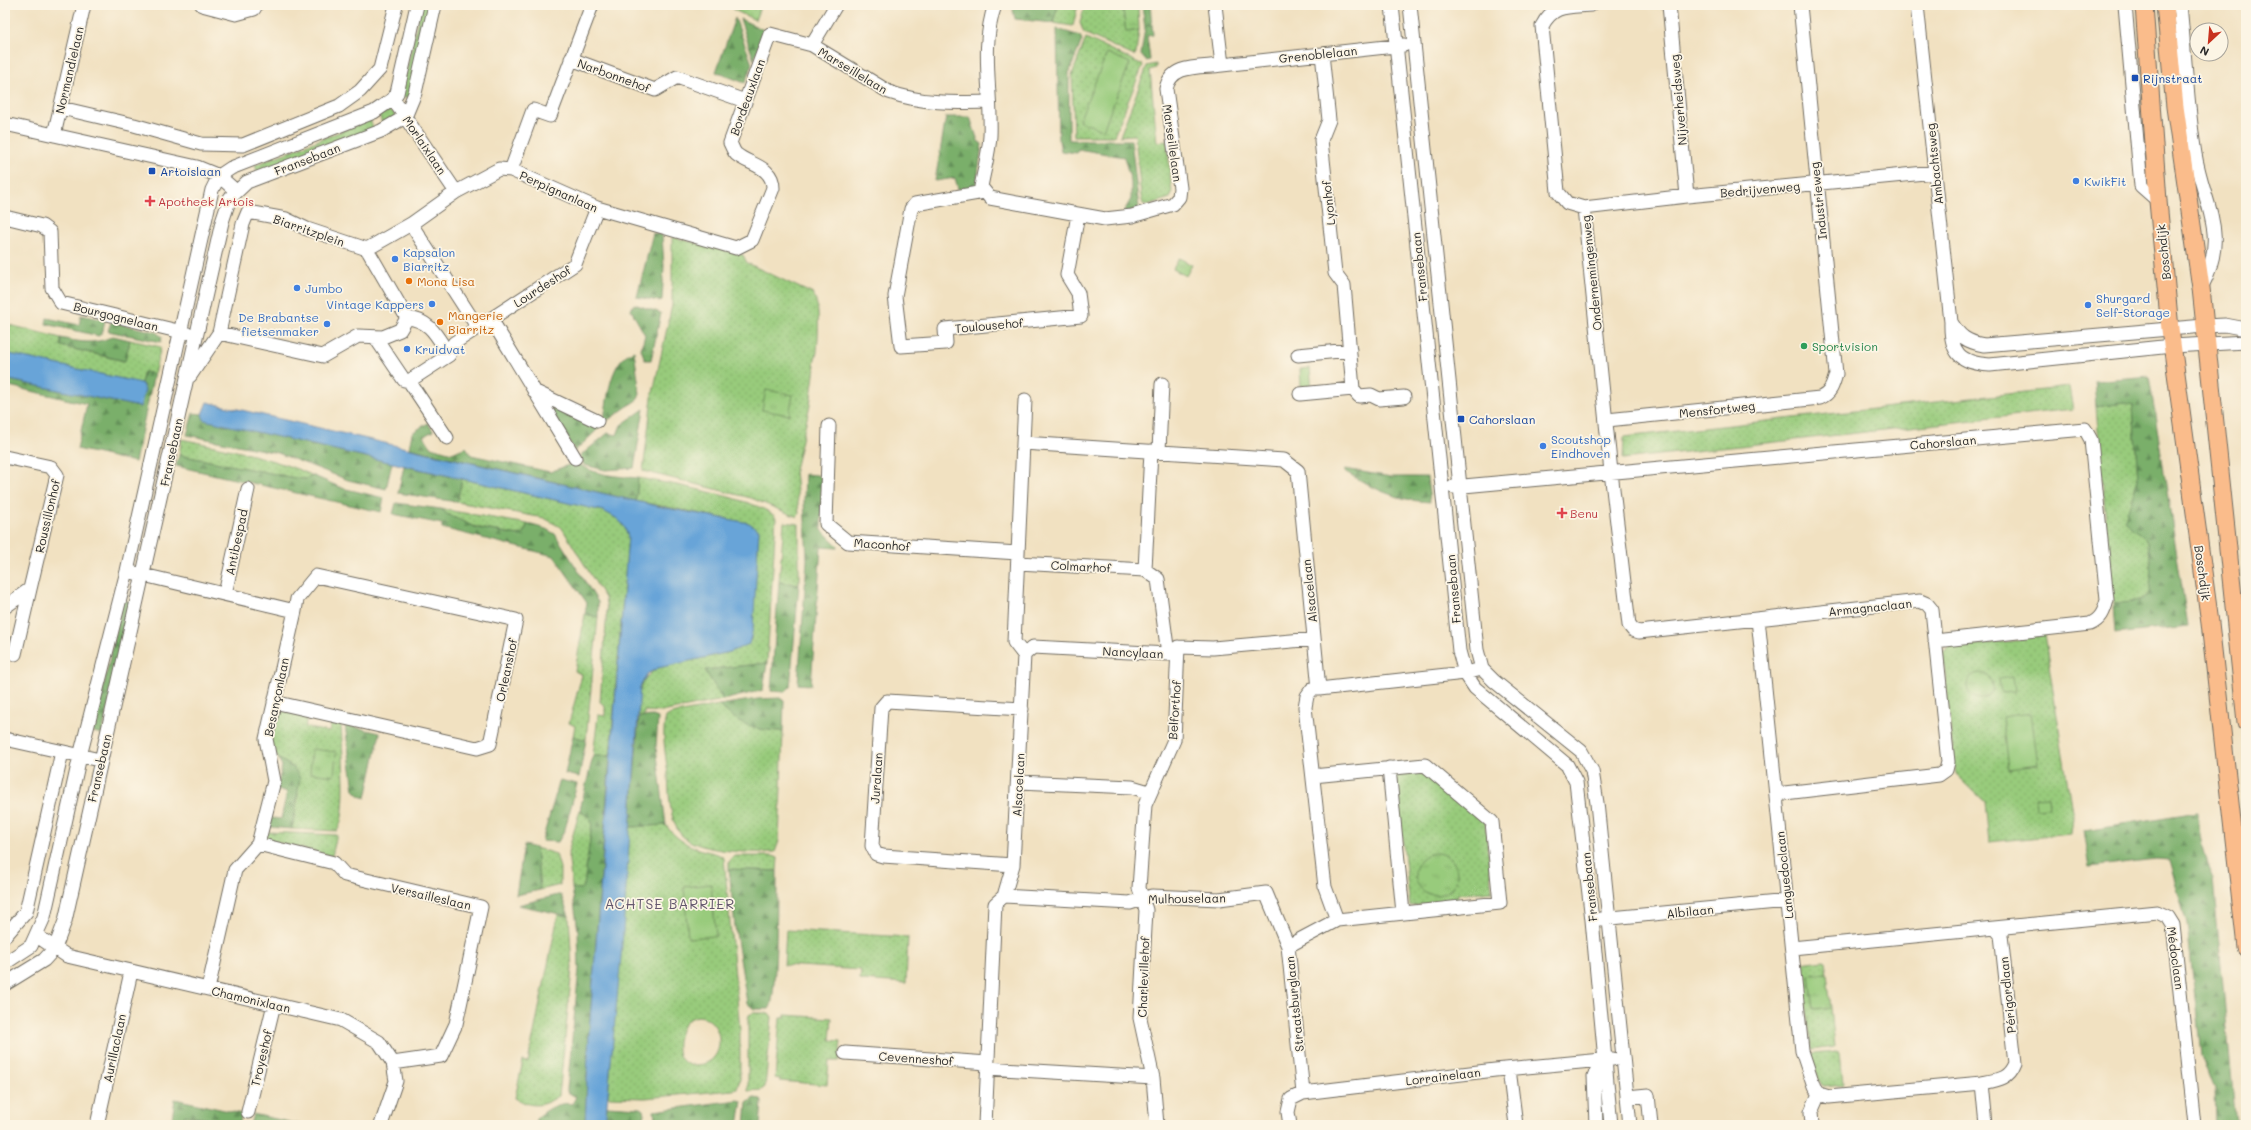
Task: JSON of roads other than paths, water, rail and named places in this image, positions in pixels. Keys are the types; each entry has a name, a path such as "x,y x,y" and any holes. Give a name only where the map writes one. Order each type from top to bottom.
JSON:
{"main road":[{"name":"Boschdijk","path":"2144,5 2158,200 2170,329 2210,623 2246,947"},
{"path":"2166,5 2175,107 2201,288 2246,722"}],"street":[{"name":"Normandielaan","path":"54,136 84,5"},
{"path":"202,5 236,14 254,9 256,5"},
{"path":"61,108 134,125 201,144 243,145 339,106 360,91 380,69 396,5"},
{"path":"393,99 399,85 417,5"},
{"path":"405,117 416,93 435,5"},
{"name":"Narbonnehof","path":"511,170 533,110 550,116 592,5"},
{"path":"812,45 836,5"},
{"path":"984,192 981,187 990,136 987,40 990,19 995,5"},
{"path":"1215,5 1222,65"},
{"name":"Fransebaan","path":"1392,5 1459,651 1465,673 1475,688 1567,765 1576,782 1606,1060 1610,1125"},
{"name":"Fransebaan","path":"1410,5 1477,650 1482,669 1494,681 1581,751 1592,771 1598,803 1630,1125"},
{"name":"Ondernemingenweg","path":"1591,5 1557,8 1548,16 1542,26 1558,192 1567,203 1584,208 1610,472"},
{"name":"Nijverheidsweg","path":"1669,5 1687,196"},
{"name":"Industrieweg","path":"1800,5 1816,184 1836,374 1833,385 1827,394"},
{"name":"Ambachtsweg","path":"1917,5 1951,322 1950,339 1954,350 1964,359 1975,364 1990,365 2026,360 2206,344"},
{"path":"2125,5 2141,186 2158,200"},
{"path":"2180,5 2195,154 2210,204 2215,239 2210,271 2201,288"},
{"name":"Bordeauxlaan","path":"744,246 752,240 773,188 773,182 764,168 736,153 730,143 770,34 812,45"},
{"name":"Grenoblelaan","path":"1222,65 1414,44"},
{"name":"Marseillelaan","path":"812,45 889,92 901,97 943,104 989,102"},
{"name":"Lyonhof","path":"1322,54 1329,120 1321,140 1335,272 1344,285 1353,389"},
{"name":"Narbonnehof","path":"572,59 655,90 677,77 745,101"},
{"name":"Marseillelaan","path":"984,192 990,198 1106,219 1125,217 1173,204 1178,197 1180,188 1166,89 1168,79 1178,70 1222,65"},
{"name":"Morlaixlaan","path":"393,99 456,192"},
{"name":"Fransebaan","path":"5,963 31,946 37,936 44,917 80,756 126,571 209,202 219,176 243,162 374,112 393,99"},
{"name":"Fransebaan","path":"5,984 44,960 55,948 65,922 100,760 144,575 196,335 222,222 230,198 247,182 381,131 405,117"},
{"path":"5,124 197,167 219,176 236,191"},
{"name":"Perpignanlaan","path":"367,249 411,224 456,192 499,169 511,170 597,208 736,248 744,246"},
{"name":"Bedrijvenweg","path":"1584,208 1687,196 1935,172"},
{"name":"Toulousehof","path":"984,192 915,204 911,209 895,296 901,346 946,343 945,329 1081,316 1078,293 1067,275 1078,215"},
{"name":"Lourdeshof","path":"449,355 454,343 576,264 597,208"},
{"name":"Biarritzplein","path":"186,383 219,333 243,224 248,212 286,219 307,229 367,249"},
{"name":"Bourgognelaan","path":"5,217 42,226 50,232 52,288 61,303 196,335"},
{"path":"411,224 478,328"},
{"path":"367,249 407,318 428,324 449,355 409,381"},
{"path":"219,333 323,356 358,336 383,337 400,330 407,318"},
{"path":"491,319 575,458"},
{"path":"1951,322 1961,337 1970,342 1984,345 2204,326 2225,326 2246,329"},
{"path":"376,337 404,380 409,381 447,438"},
{"path":"2023,342 2026,360"},
{"path":"2206,344 2246,342"},
{"path":"1298,355 1350,350"},
{"path":"1162,384 1145,570 1158,579 1173,651"},
{"path":"1300,394 1353,389 1359,396 1371,395 1379,399 1404,396"},
{"path":"534,392 597,421"},
{"name":"Mensfortweg","path":"1606,420 1820,398 1827,394"},
{"path":"1024,655 1014,642 1025,400"},
{"name":"Maconhof","path":"829,426 826,524 848,542 1018,558"},
{"name":"Cahorslaan","path":"1443,487 2085,429 2091,440 2107,600 2104,611 2098,621 2090,624 1935,640"},
{"name":"Alsacelaan","path":"1023,443 1284,460 1298,470 1319,689"},
{"name":"Roussillonhof","path":"5,457 51,467 57,475 16,654"},
{"name":"Armagnaclaan","path":"1610,472 1629,625 1633,630 1639,632 1920,601 1927,604 1932,610 1948,762 1946,770 1939,775 1776,794"},
{"name":"Antibespad","path":"225,594 248,489"},
{"name":"Colmarhof","path":"1018,558 1145,570"},
{"path":"126,571 295,611"},
{"name":"Orleanshof","path":"274,702 477,748 490,744 516,620 316,576 297,599 295,611"},
{"path":"5,607 30,589"},
{"name":"Besançonlaan","path":"208,989 235,870 258,844 274,781 266,739 295,611"},
{"name":"Languedoclaan","path":"1758,619 1802,1051 1814,1087 1819,1094"},
{"name":"Nancylaan","path":"1024,655 1033,647 1173,651 1314,639"},
{"name":"Belforthof","path":"1142,899 1140,888 1145,805 1149,792 1174,740 1173,651"},
{"name":"Alsacelaan","path":"985,1125 995,904 1004,896 1013,864 1019,782 1024,655"},
{"path":"1337,920 1325,887 1305,706 1307,696 1312,690 1465,673 1482,669"},
{"name":"Juralaan","path":"1013,864 883,856 876,854 872,846 881,708 887,701 1022,709"},
{"path":"5,740 100,760"},
{"path":"5,936 26,912 62,752"},
{"name":"Straatsburglaan","path":"1303,1093 1288,946 1337,920 1403,913 1501,909 1492,822 1425,764 1313,776"},
{"path":"1389,768 1403,913"},
{"path":"1019,782 1132,786 1149,792"},
{"name":"Versailleslaan","path":"258,844 334,863 345,875 481,907 456,1024 441,1056 393,1064"},
{"name":"Mulhouselaan","path":"1004,896 1130,903 1152,896 1219,899 1266,893 1288,946"},
{"name":"Charlevillehof","path":"1142,899 1146,910 1140,1018 1153,1078 1157,1125"},
{"name":"Albilaan","path":"1592,920 1787,901"},
{"name":"Médoclaan","path":"1996,929 2157,912 2168,916 2174,925 2194,1125"},
{"path":"1792,948 1988,928 1996,929"},
{"name":"Périgordlaan","path":"1819,1094 1829,1097 1982,1083 2001,1080 2011,1073 2015,1063 2001,935 1996,929"},
{"name":"Chamonixlaan","path":"37,936 67,956 341,1020 379,1042 393,1064 396,1081 381,1125"},
{"name":"Aurillaclaan","path":"97,1125 131,972"},
{"name":"Troyeshof","path":"248,1112 274,1004"},
{"name":"Cevenneshof","path":"845,1053 988,1066"},
{"name":"Lorrainelaan","path":"1303,1093 1509,1069 1623,1058"},
{"path":"1596,1125 1594,1076 1606,1060"},
{"path":"988,1066 1153,1078"},
{"path":"1509,1069 1516,1125"},
{"path":"1982,1083 1986,1125"},
{"path":"1290,1125 1288,1112 1291,1099 1303,1093"},
{"path":"1812,1125 1811,1112 1819,1094"},
{"path":"1627,1097 1648,1095 1651,1125"}],"water":[{"path":"5,353 141,383 145,390 140,407 5,379"},
{"path":"207,402 666,508 749,523 759,530 753,628 749,644 730,652 658,668 647,674 640,687 622,946 605,1125 585,1125 589,1032 628,537 624,527 616,518 603,511 204,420 202,414"}],"place":[{"name":"Rijnstraat","path":"2135,78"},
{"name":"Artoislaan","path":"152,171"},
{"name":"KwikFit","path":"2076,181"},
{"name":"Apotheek Artois","path":"150,201"},
{"name":"Kapsalon Biarritz","path":"395,259"},
{"name":"Mona Lisa","path":"409,281"},
{"name":"Jumbo","path":"297,288"},
{"name":"Vintage Kappers","path":"432,304"},
{"name":"Shurgard Self-Storage","path":"2088,305"},
{"name":"Mangerie Biarritz","path":"440,322"},
{"name":"De Brabantse fietsenmaker","path":"327,324"},
{"name":"Sportvision","path":"1804,346"},
{"name":"Kruidvat","path":"407,349"},
{"name":"Cahorslaan","path":"1461,419"},
{"name":"Scoutshop Eindhoven","path":"1543,446"},
{"name":"Benu","path":"1562,513"}],"district":[{"name":"ACHTSE BARRIER","path":"670,903"}]}
